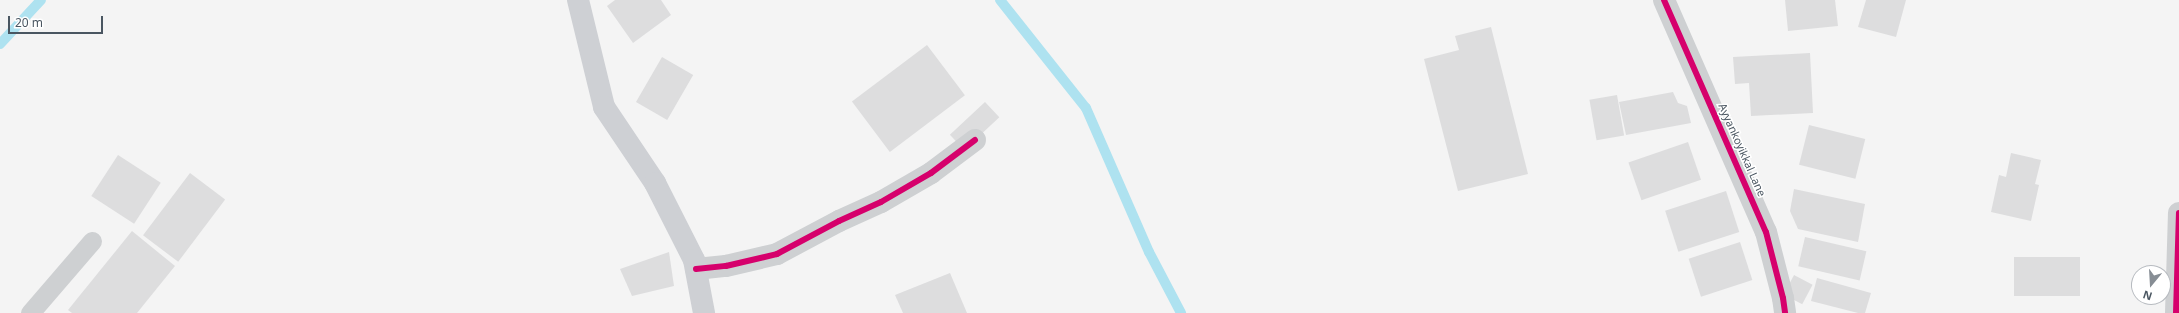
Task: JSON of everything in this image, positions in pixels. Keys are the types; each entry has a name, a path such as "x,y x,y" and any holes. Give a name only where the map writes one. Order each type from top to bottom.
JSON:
{"main road":[{"path":"578,0 604,107 655,184 694,260 704,313"}],"street":[{"name":"Ayyankoyikkal Lane","path":"1664,0 1766,232 1783,298 1785,313"},
{"path":"696,269 726,266 777,254 839,221 881,202 931,173 975,140"},
{"path":"2176,313 2179,213"}],"lane":[{"path":"30,313 92,241"}],"building":[{"path":"615,0 661,0 671,15 633,43 607,6"},
{"path":"1785,0 1835,0 1838,26 1788,31"},
{"path":"1866,0 1906,0 1896,37 1858,27"},
{"path":"1491,27 1528,174 1458,191 1424,59 1459,50 1455,36"},
{"path":"927,45 965,95 890,152 852,102"},
{"path":"1810,53 1813,113 1751,116 1749,83 1735,84 1733,57"},
{"path":"662,57 693,75 667,120 636,102"},
{"path":"1673,92 1678,103 1687,106 1691,123 1626,135 1619,102"},
{"path":"1617,95 1624,135 1597,140 1589,100"},
{"path":"985,102 999,117 964,150 950,135"},
{"path":"1809,125 1865,139 1855,179 1799,165"},
{"path":"1688,142 1701,180 1641,200 1628,163"},
{"path":"2011,153 2041,160 2035,184 2039,185 2031,221 1991,212 1999,175 2006,177"},
{"path":"118,155 161,183 134,224 91,196"},
{"path":"190,173 225,199 178,262 143,235"},
{"path":"1794,189 1865,204 1858,242 1798,229 1790,211"},
{"path":"1726,191 1739,232 1678,252 1665,211"},
{"path":"132,231 175,266 137,313 72,313 68,310"},
{"path":"1805,237 1866,251 1860,280 1798,266"},
{"path":"1740,242 1752,280 1701,297 1689,259"},
{"path":"669,252 674,286 632,296 620,269"},
{"path":"2014,257 2080,257 2080,296 2014,296"},
{"path":"950,273 967,313 903,313 895,295"},
{"path":"1794,275 1813,285 1802,304 1784,294"},
{"path":"1817,278 1871,293 1865,313 1858,313 1811,301"}],"waterway":[{"path":"0,44 41,0"},
{"path":"1000,0 1086,108 1149,252 1181,313"}],"cycle path":[{"path":"1664,0 1766,232 1783,298 1785,313"},
{"path":"696,269 726,266 777,254 839,221 881,202 931,173 975,140"},
{"path":"2176,313 2179,213"}]}
